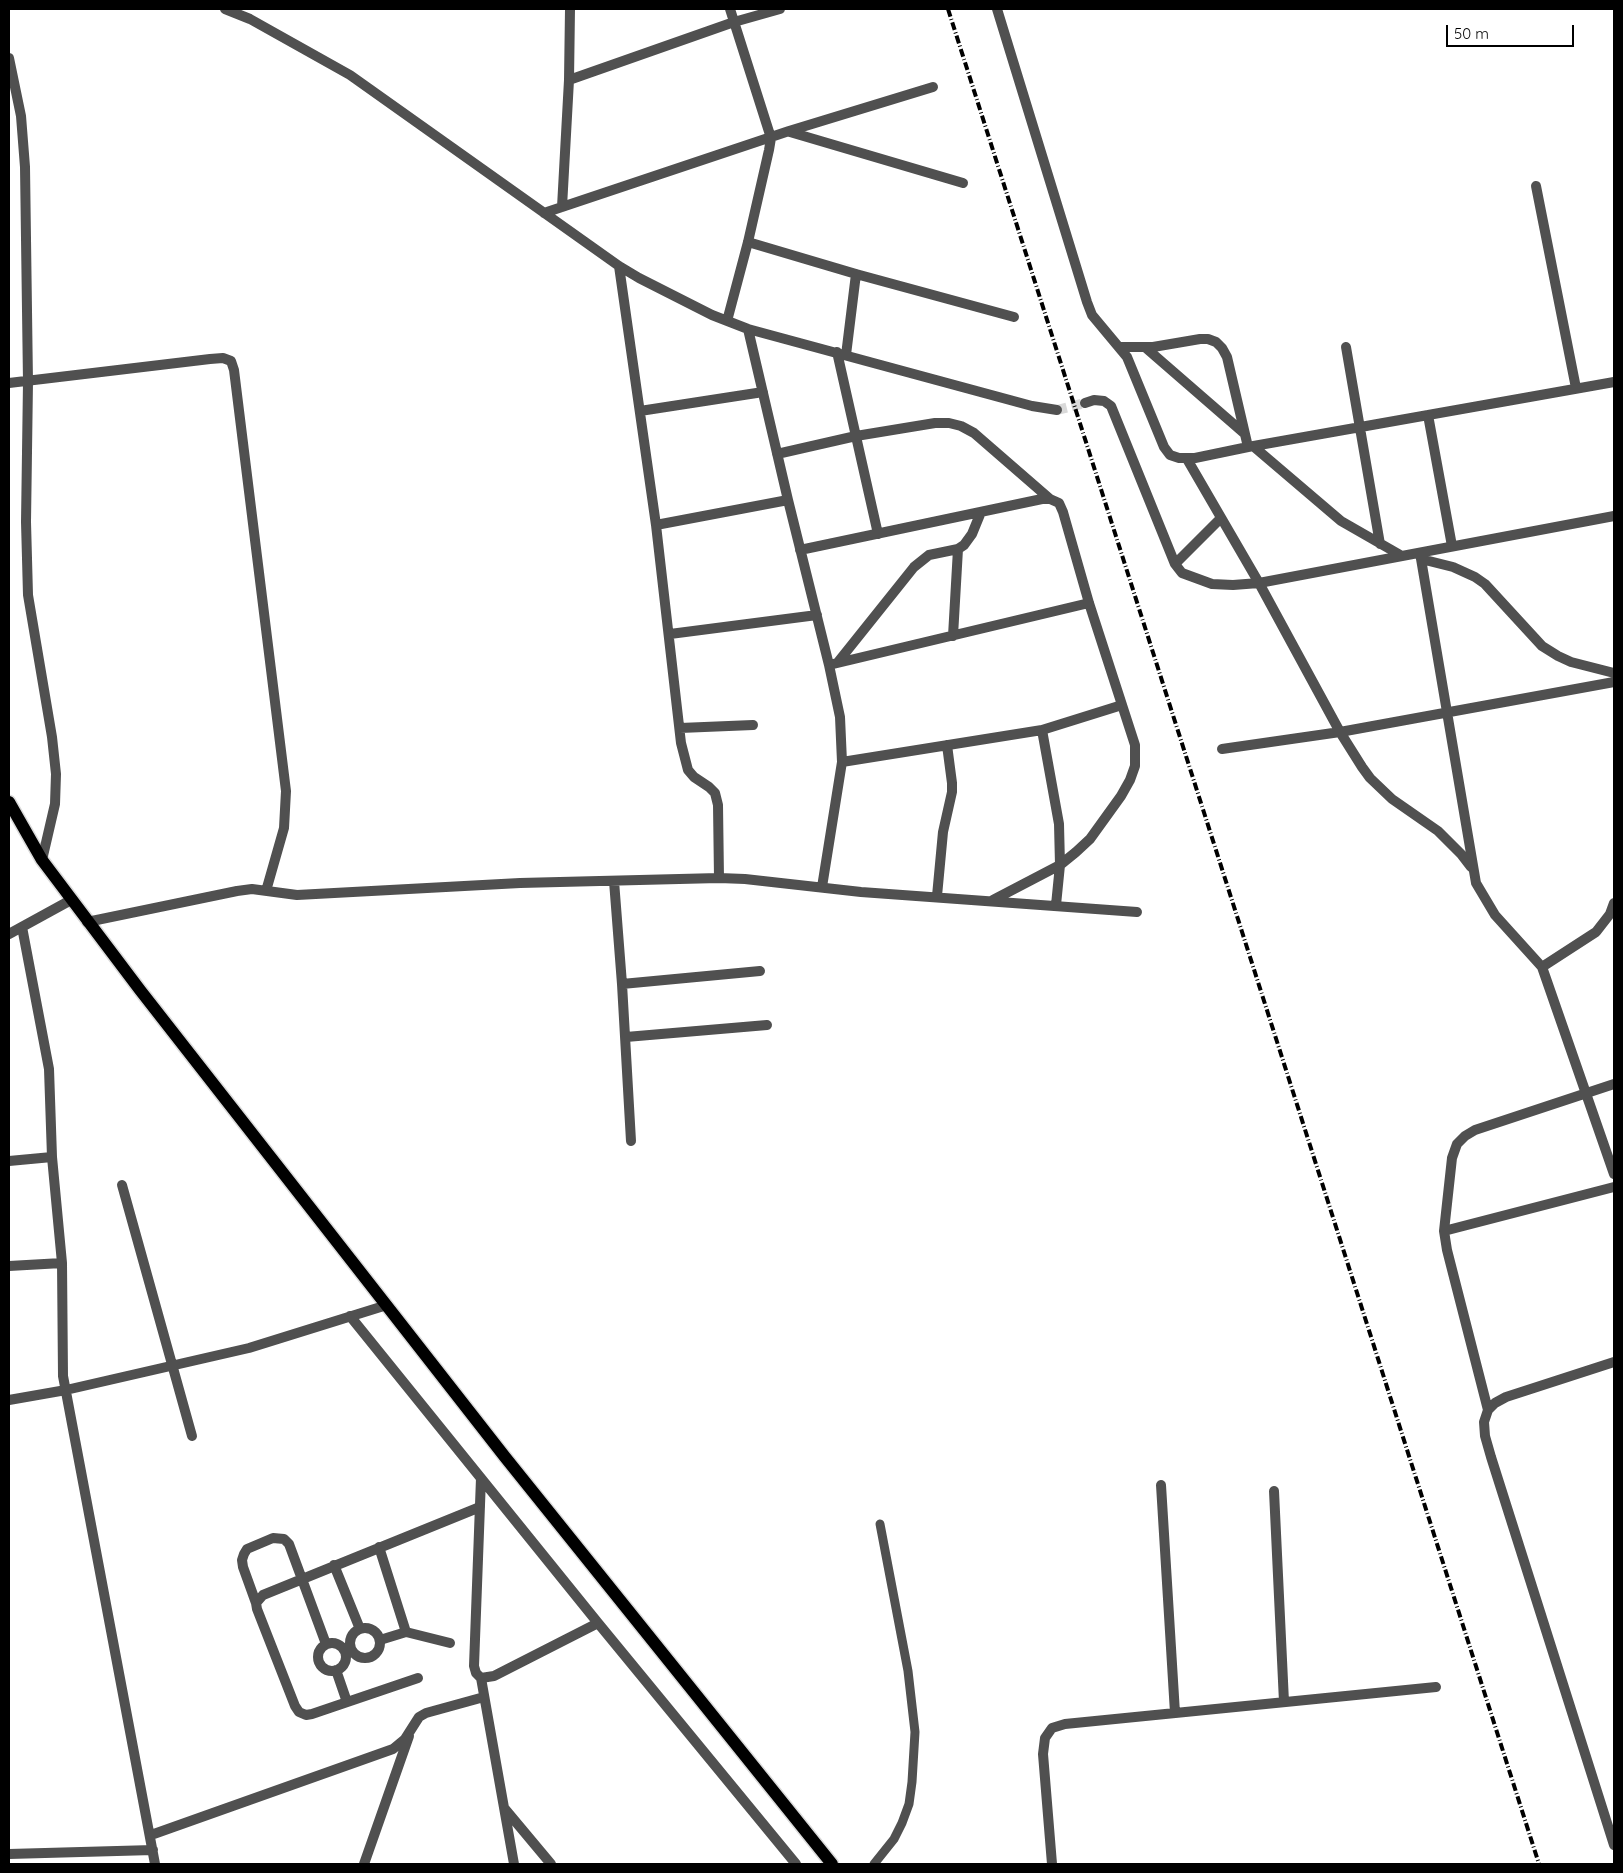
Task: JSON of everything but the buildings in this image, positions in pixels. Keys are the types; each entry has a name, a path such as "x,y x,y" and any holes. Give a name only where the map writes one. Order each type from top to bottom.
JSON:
{"main road":[{"path":"9,802 42,860 87,922 523,1480 832,1864"}],"street":[{"path":"228,9 250,19 350,75 620,266 647,283 712,315 748,329 1032,406 1057,410"},
{"path":"562,207 569,80 570,9"},
{"path":"726,321 748,242 770,150 770,138 730,9"},
{"path":"569,80 734,22 780,9"},
{"path":"997,9 1092,315 1120,347 1132,368 1164,447 1170,455 1186,459 1614,382"},
{"path":"9,58 16,89 23,142 28,382 26,522 28,595 52,737 56,774 55,804 42,860"},
{"path":"544,213 790,131 933,88"},
{"path":"790,131 963,183"},
{"path":"1536,186 1576,388"},
{"path":"748,242 1014,317"},
{"path":"620,266 670,634 681,743 688,770 715,793 718,805 719,878"},
{"path":"856,274 841,353 856,436 878,534"},
{"path":"748,329 800,550 817,615 834,664 840,718 842,762 822,887"},
{"path":"1120,347 1146,348 1200,339 1216,342 1227,357 1244,434 1250,447 1341,521 1402,556"},
{"path":"1346,347 1380,544"},
{"path":"1146,348 1244,434"},
{"path":"9,383 210,359 223,358 231,361 236,379 286,791 284,828 266,891"},
{"path":"640,411 763,392"},
{"path":"1085,403 1094,400 1104,401 1111,406 1175,564 1182,573 1212,584 1233,585 1259,582 1402,556 1421,556 1452,546 1614,516"},
{"path":"1428,415 1452,546"},
{"path":"777,454 856,436 935,423 949,423 961,426 974,434 1050,499"},
{"path":"1186,459 1259,582 1340,732 1370,778 1392,799 1438,832 1461,854 1473,869"},
{"path":"800,550 1042,499 1059,502 1089,603 1135,745 1135,766 1121,796 1090,839 1060,865 991,900"},
{"path":"656,525 788,500"},
{"path":"834,664 919,561 929,555 958,549 964,545 972,534 981,512"},
{"path":"1175,564 1221,518"},
{"path":"953,636 958,549"},
{"path":"1421,556 1453,567 1485,584 1542,646 1558,656 1571,662 1614,673"},
{"path":"1421,556 1476,883 1495,915 1542,967 1614,1174"},
{"path":"834,664 1089,603"},
{"path":"670,634 817,615"},
{"path":"1222,749 1340,732 1614,682"},
{"path":"842,762 1042,730 1122,705"},
{"path":"680,728 753,724"},
{"path":"1042,730 1059,824 1060,865 1056,905"},
{"path":"937,896 944,832 952,792 947,745"},
{"path":"87,922 237,891 297,894 520,883 719,878 862,892 1137,912"},
{"path":"614,881 626,1037 631,1141"},
{"path":"9,934 71,900"},
{"path":"1542,967 1596,932 1610,914 1614,903"},
{"path":"22,927 49,1069 52,1157 62,1263 63,1358 66,1390 155,1864"},
{"path":"622,984 760,971"},
{"path":"626,1037 767,1025"},
{"path":"1488,1410 1447,1250 1444,1231 1452,1158 1457,1144 1464,1136 1475,1130 1614,1084"},
{"path":"9,1161 52,1157"},
{"path":"122,1185 192,1436"},
{"path":"1444,1231 1614,1187"},
{"path":"9,1266 62,1263"},
{"path":"9,1400 66,1390 249,1348 387,1305"},
{"path":"350,1316 796,1864"},
{"path":"1614,1362 1506,1397 1495,1403 1488,1410 1484,1422 1487,1443 1614,1845"},
{"path":"481,1478 474,1666 476,1673 481,1678 514,1864"},
{"path":"1161,1485 1175,1713"},
{"path":"1274,1491 1284,1702"},
{"path":"256,1603 262,1594 480,1507"},
{"path":"326,1644 289,1544 284,1539 272,1538 247,1549 242,1560 243,1567 291,1698 299,1712 306,1715 312,1714 418,1678"},
{"path":"379,1547 406,1632"},
{"path":"334,1565 360,1630"},
{"path":"481,1678 494,1676 598,1623"},
{"path":"370,1629 378,1635 380,1640 379,1649 369,1658 359,1657 352,1651 350,1641 355,1632 360,1630 370,1629"},
{"path":"380,1640 406,1632 450,1643"},
{"path":"335,1643 340,1645 345,1652 343,1665 336,1670 331,1671 323,1668 318,1660 319,1650 326,1644 335,1643"},
{"path":"336,1670 347,1702"},
{"path":"1052,1864 1044,1754 1045,1738 1052,1728 1065,1724 1436,1687"},
{"path":"364,1864 410,1733 419,1717 426,1713 484,1697"},
{"path":"150,1835 393,1749 410,1733"},
{"path":"504,1807 551,1864"},
{"path":"9,1854 153,1850"}],"lane":[{"path":"874,1864 894,1839 909,1804 915,1732 908,1671 880,1524"}],"tunnel":[{"path":"1057,410 1085,403"}],"railway":[{"path":"948,9 1539,1864"}]}
